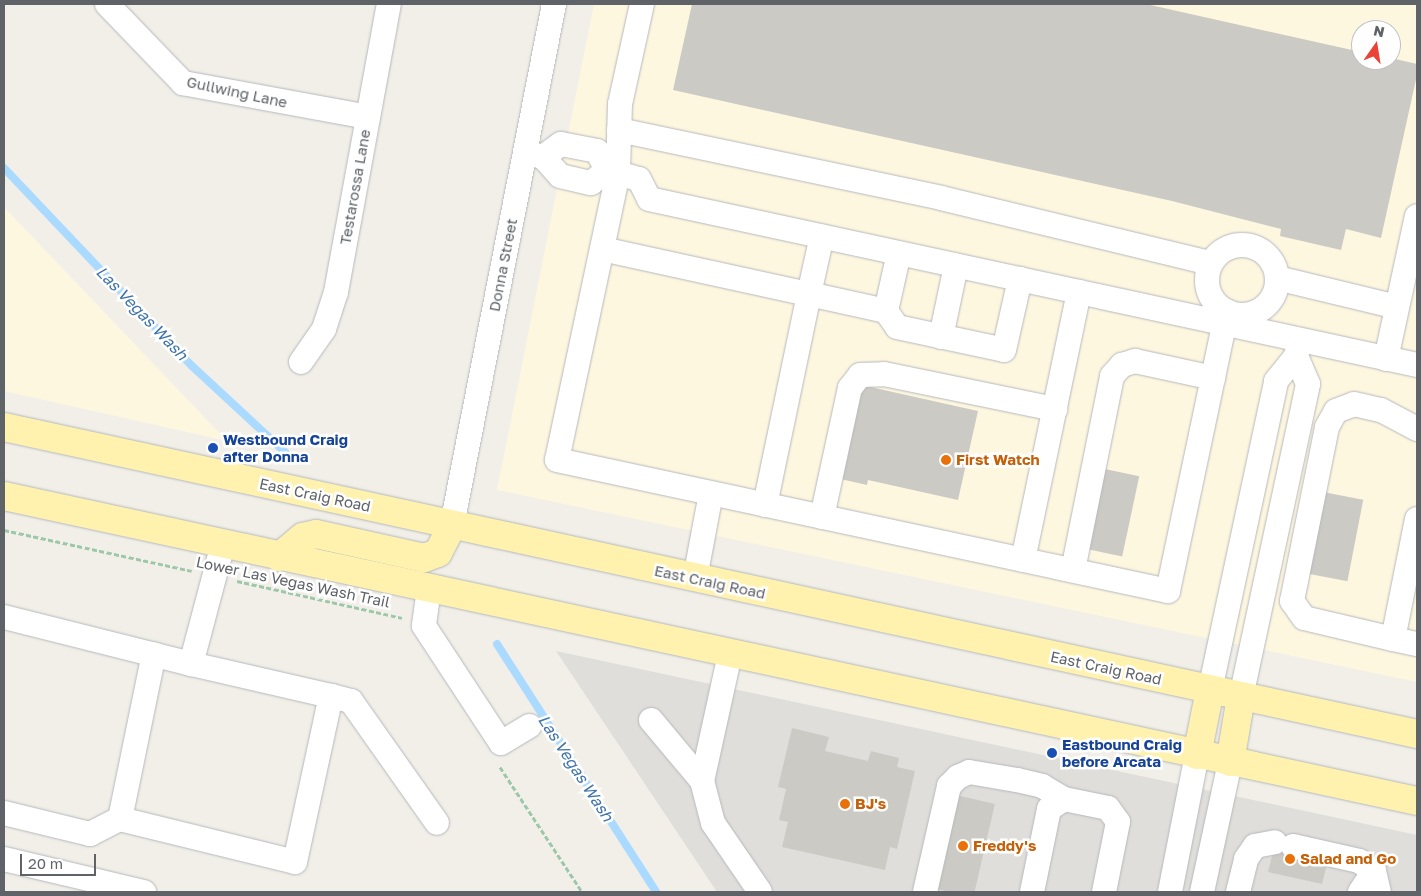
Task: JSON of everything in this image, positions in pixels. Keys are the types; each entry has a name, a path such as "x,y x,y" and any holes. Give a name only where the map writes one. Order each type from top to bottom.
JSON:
{"main road":[{"name":"East Craig Road","path":"4,427 1417,734"},
{"path":"4,496 1417,801"},
{"path":"280,557 303,537 316,534 431,556 452,525"},
{"path":"1198,755 1210,690"},
{"path":"1230,762 1241,697"}],"street":[{"name":"Gullwing Lane","path":"107,4 183,83 368,117"},
{"name":"Testarossa Lane","path":"301,362 324,329 336,292 389,4"},
{"name":"Donna Street","path":"452,525 534,155 554,4"},
{"path":"642,4 620,104 619,130 602,249 557,460 1168,591 1225,317 1209,292 1210,263 1222,251 1244,244 1265,253 1277,278 1274,295 1258,311 1225,317"},
{"path":"619,130 941,198 1210,263"},
{"path":"612,172 591,183 560,176 534,155 561,144 597,151 612,172 639,179 649,199 1020,280 1225,317 1298,348 1386,358 1417,365"},
{"path":"1386,358 1417,216"},
{"path":"765,505 822,236"},
{"path":"602,249 886,311 897,327 1004,350 1020,280"},
{"path":"886,311 899,253"},
{"path":"941,337 956,266"},
{"path":"1277,278 1397,307"},
{"path":"1023,560 1079,292"},
{"path":"1210,690 1276,382 1298,348"},
{"path":"1241,697 1308,384 1298,348"},
{"path":"1073,570 1112,376 1122,365 1135,361 1213,378"},
{"path":"822,517 850,388 860,375 884,374 1055,409"},
{"path":"1417,429 1381,410 1354,404 1336,412 1328,427 1292,601 1304,618 1417,644"},
{"path":"695,578 711,493"},
{"path":"1393,639 1417,519"},
{"path":"191,664 223,544"},
{"path":"429,589 424,626 501,743 529,726"},
{"path":"4,618 352,701 437,823"},
{"path":"120,819 154,654"},
{"path":"702,781 730,654"},
{"path":"4,813 90,834 120,819 295,862 330,696"},
{"path":"651,720 702,781 713,823 760,892"},
{"path":"1170,892 1198,755"},
{"path":"1202,892 1230,762"},
{"path":"925,892 949,786 958,777 969,772 1042,786 1064,799 1108,808 1118,822 1104,892"},
{"path":"1032,892 1049,809 1064,799"},
{"path":"1238,892 1246,859 1255,846 1284,844 1359,861 1376,882 1360,892"},
{"path":"4,859 144,892"}],"path":[{"name":"Lower Las Vegas Wash Trail","path":"4,530 405,618 409,627"},
{"path":"496,760 582,892"}],"shaded area":[{"path":"594,4 1417,4 1417,682 497,490"},
{"path":"4,207 227,441 4,391"},
{"path":"556,651 1417,835 1417,892 717,892"}],"building":[{"path":"692,4 1146,4 1351,50 1351,70 1401,70 1401,60 1417,64 1417,75 1381,238 1346,229 1341,250 1280,236 1281,229 1172,201 673,90"},
{"path":"857,384 978,411 958,500 868,480 867,485 836,478"},
{"path":"1105,469 1139,476 1122,556 1088,549"},
{"path":"1323,492 1363,500 1347,581 1307,573"},
{"name":"BJ's","path":"792,728 829,737 825,751 868,761 871,751 899,758 897,767 915,771 897,849 890,847 885,870 782,847 788,822 779,820 786,789 778,787"},
{"name":"Freddy's","path":"952,794 995,804 975,892 950,892 930,888"},
{"name":"Salad and Go","path":"1277,836 1327,864 1322,884 1268,872"}],"waterway":[{"name":"Las Vegas Wash","path":"4,168 192,366 286,453"},
{"name":"Las Vegas Wash","path":"497,644 656,892"}],"place":[{"name":"Westbound Craig after Donna","path":"213,448"},
{"name":"First Watch","path":"946,460"},
{"name":"Eastbound Craig before Arcata","path":"1052,753"},
{"name":"BJ's","path":"845,804"},
{"name":"Freddy's","path":"963,846"},
{"name":"Salad and Go","path":"1290,859"}]}
